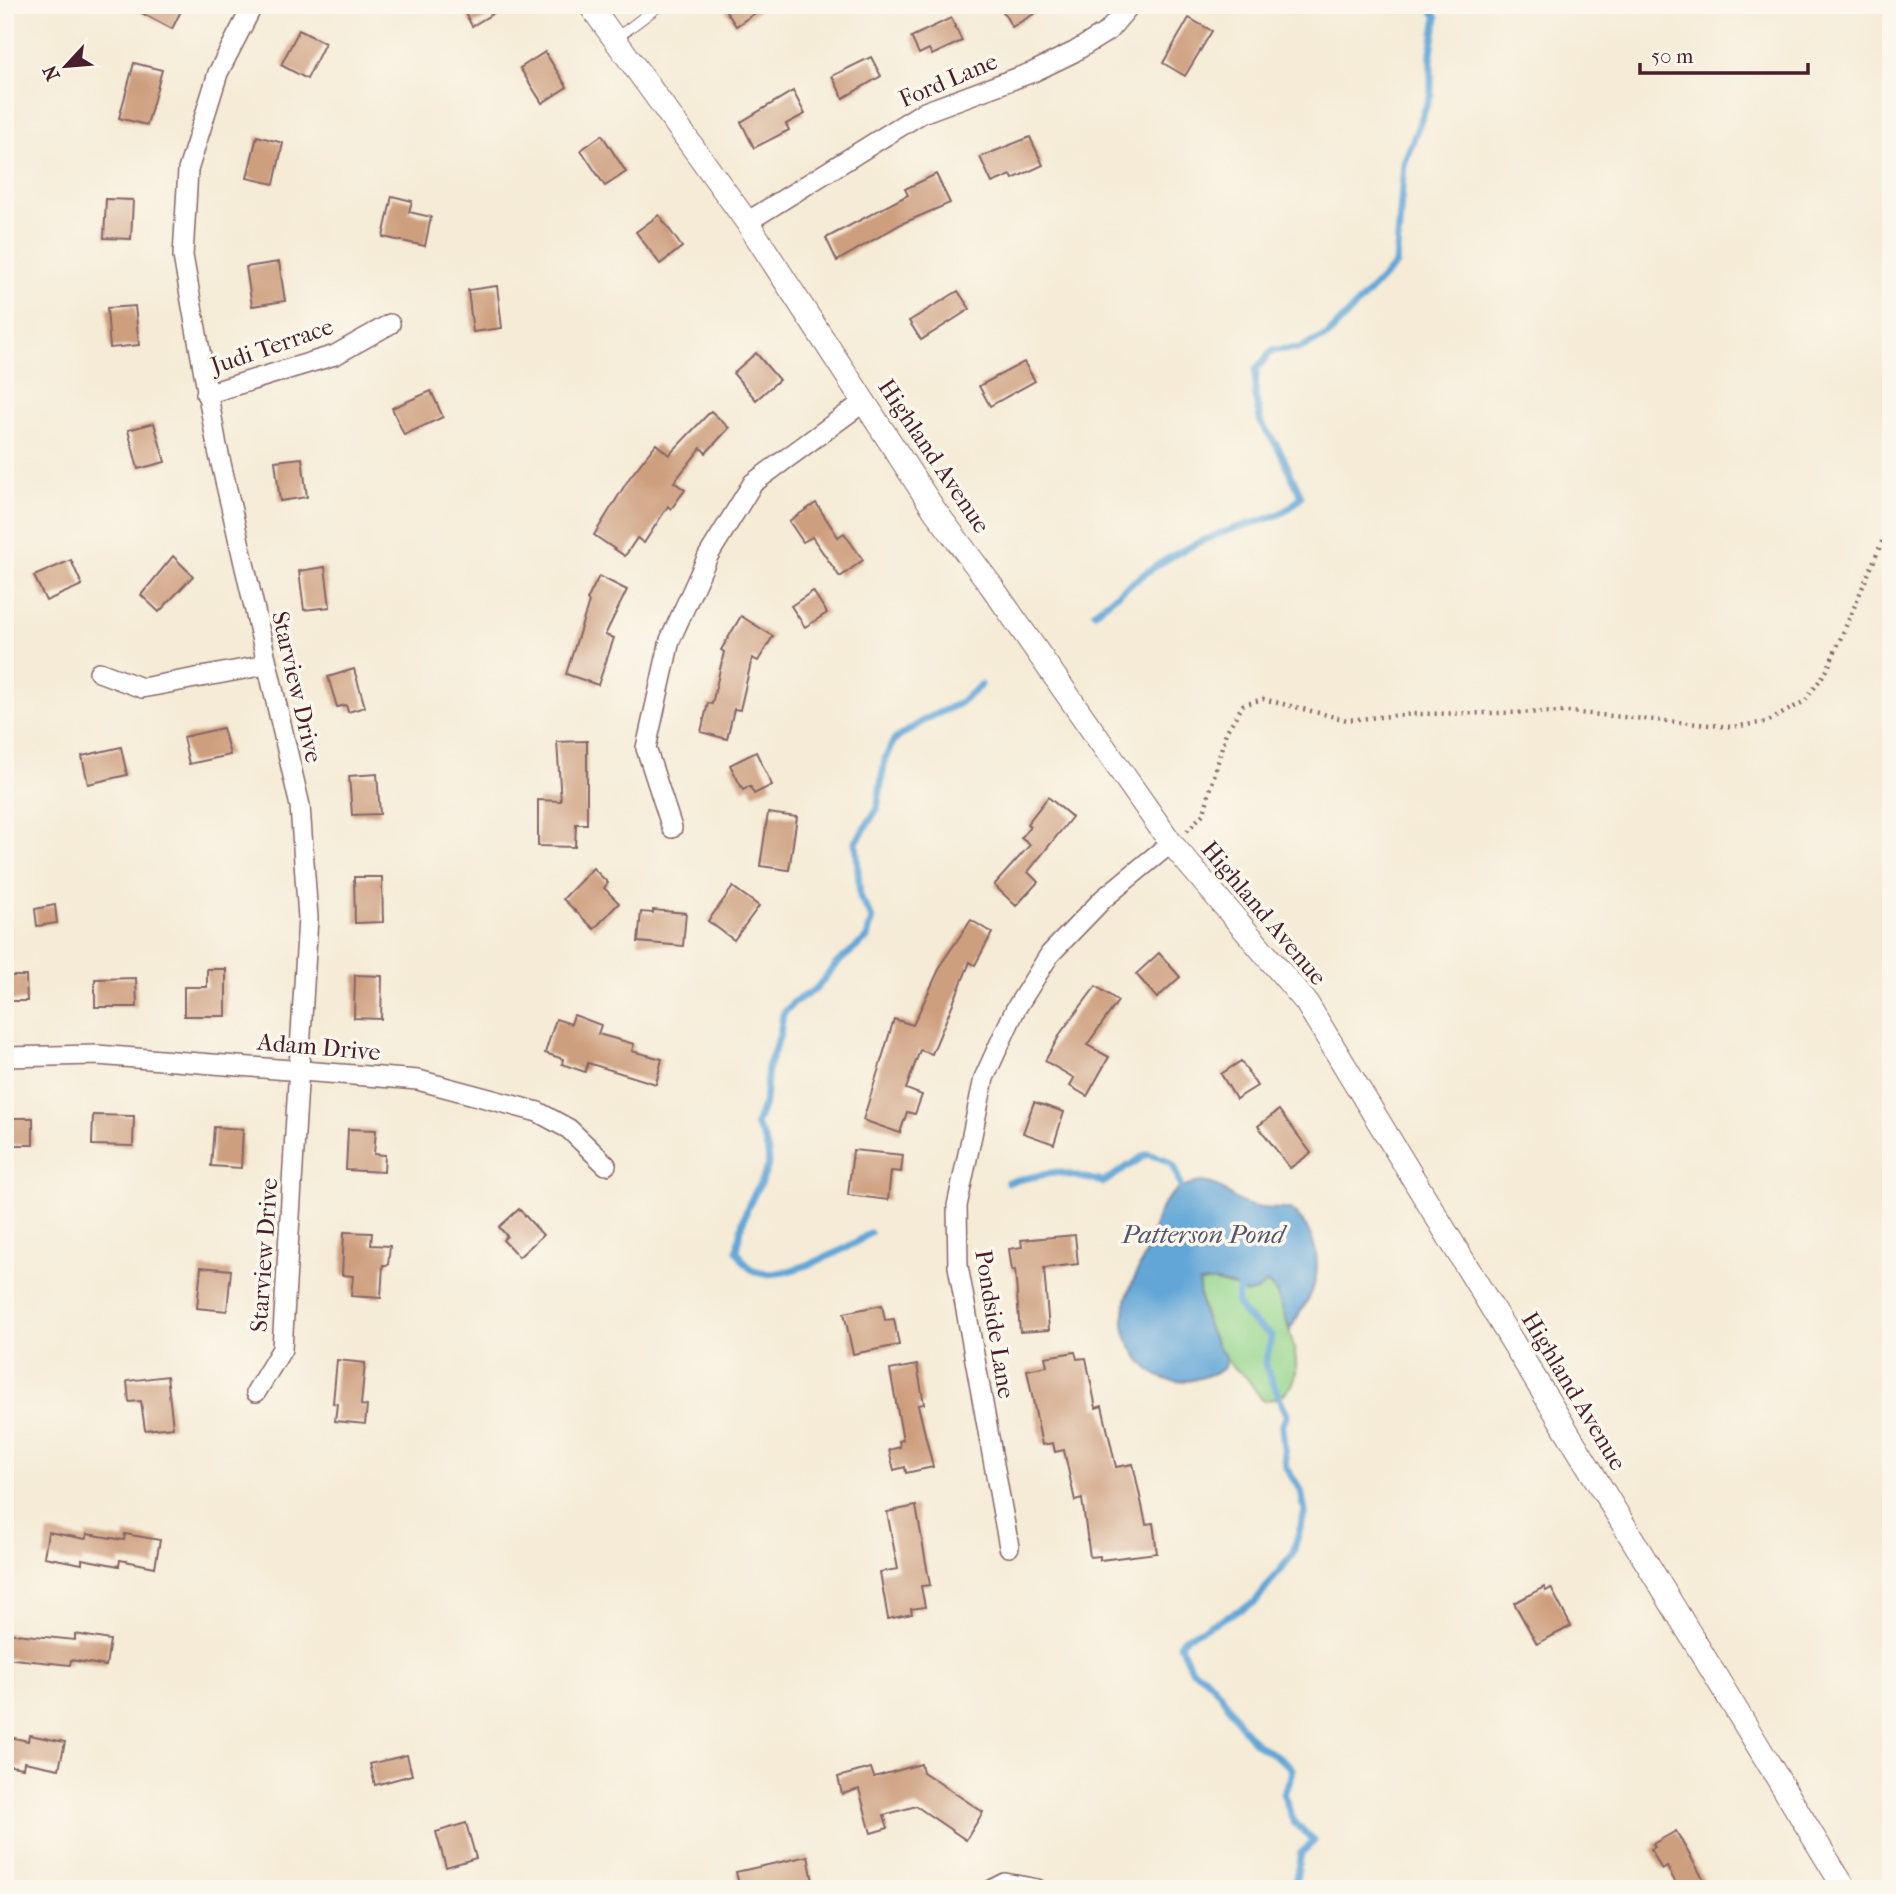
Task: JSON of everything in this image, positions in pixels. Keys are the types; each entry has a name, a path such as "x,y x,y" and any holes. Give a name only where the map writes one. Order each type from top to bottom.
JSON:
{"street":[{"name":"Starview Drive","path":"253,5 218,73 188,170 183,256 206,394 300,806 308,918 282,1349 256,1392"},
{"name":"Highland Avenue","path":"590,5 747,222 935,511 990,584 1171,843 1306,1002 1845,1889"},
{"name":"Ford Lane","path":"747,222 922,113 1033,72 1074,52 1108,31 1130,5"},
{"name":"Judi Terrace","path":"206,394 335,355 390,324"},
{"path":"672,828 646,747 670,640 708,556 753,483 865,401"},
{"path":"99,671 142,688 266,665"},
{"name":"Pondside Lane","path":"1009,1548 958,1266 957,1206 984,1078 1015,1010 1050,954 1104,898 1171,843"},
{"name":"Adam Drive","path":"5,1057 97,1055 418,1080 538,1112 569,1129 606,1165"},
{"path":"993,1889 1005,1883 1037,1889"}],"lane":[{"path":"614,39 660,5"}],"path":[{"path":"1171,843 1196,824 1204,813 1226,732 1243,705 1263,699 1347,720 1413,713 1567,712 1732,727 1767,722 1805,701 1827,670 1891,521"}],"green space":[{"path":"1211,1281 1240,1289 1246,1294 1266,1283 1276,1294 1292,1342 1296,1368 1289,1389 1279,1397 1263,1401 1246,1377 1232,1366 1212,1340 1199,1294 1199,1283"}],"water":[{"name":"Patterson Pond","path":"1201,1182 1214,1185 1251,1206 1290,1209 1299,1217 1311,1238 1317,1260 1316,1272 1310,1296 1290,1330 1276,1291 1267,1283 1257,1291 1245,1294 1224,1283 1199,1283 1207,1323 1227,1359 1223,1369 1210,1375 1174,1381 1153,1373 1135,1352 1125,1331 1125,1308 1162,1206 1176,1192"}],"building":[{"path":"127,5 184,5 172,29"},
{"path":"461,5 507,5 472,26"},
{"path":"722,5 767,5 736,26"},
{"path":"999,5 1049,5 1012,27"},
{"path":"951,18 962,41 932,55 929,49 919,54 911,37"},
{"path":"1189,18 1212,31 1185,76 1163,63"},
{"path":"299,30 325,43 307,79 281,65"},
{"path":"545,52 567,87 542,103 520,68"},
{"path":"871,57 881,76 843,98 832,76"},
{"path":"134,63 162,70 147,125 119,118"},
{"path":"793,91 805,114 786,124 789,130 754,148 741,122"},
{"path":"602,135 626,172 605,186 581,150"},
{"path":"257,136 283,143 274,184 247,178"},
{"path":"1030,137 1043,165 1013,179 1011,175 992,183 980,157"},
{"path":"936,174 950,203 901,224 837,261 826,238 908,195 905,189"},
{"path":"392,196 412,201 409,212 431,217 425,246 383,237"},
{"path":"106,199 133,200 131,239 104,238"},
{"path":"659,215 682,247 660,264 636,232"},
{"path":"279,262 285,301 252,306 246,267"},
{"path":"497,286 502,328 473,332 468,290"},
{"path":"958,291 970,309 921,340 909,321"},
{"path":"135,306 139,345 110,348 107,308"},
{"path":"756,353 779,380 756,400 733,373"},
{"path":"1024,362 1035,381 990,406 979,386"},
{"path":"431,391 443,417 404,435 392,408"},
{"path":"711,411 729,428 706,453 701,448 674,482 685,490 671,509 668,506 644,543 637,538 625,556 594,535 630,477 656,444 669,455"},
{"path":"154,423 165,462 138,469 128,430"},
{"path":"302,458 307,497 280,501 275,461"},
{"path":"816,503 838,537 844,533 863,560 840,577 812,537 803,542 789,521"},
{"path":"173,556 193,576 159,612 141,595"},
{"path":"71,560 82,585 46,601 34,576"},
{"path":"325,567 330,607 304,610 299,571"},
{"path":"599,576 627,590 605,635 614,638 598,685 566,674 589,602 587,600"},
{"path":"813,591 827,613 805,627 791,606"},
{"path":"741,616 773,636 758,661 752,658 740,710 734,709 727,739 701,732 708,703 712,704 724,652 721,650"},
{"path":"354,669 365,707 348,712 346,705 337,707 328,677"},
{"path":"223,728 230,755 189,764 183,737"},
{"path":"587,741 587,824 576,824 575,847 538,846 538,800 561,801 557,742"},
{"path":"121,747 127,775 88,784 82,756"},
{"path":"756,752 772,785 754,794 750,786 743,790 730,765"},
{"path":"377,774 380,814 352,815 349,776"},
{"path":"1048,797 1072,817 1028,872 1038,882 1016,906 994,885 1030,845 1021,838 1030,827 1027,824"},
{"path":"768,813 797,817 789,870 760,866"},
{"path":"593,868 608,883 604,888 619,903 594,929 563,899"},
{"path":"354,877 382,877 383,922 355,923"},
{"path":"733,887 759,906 734,940 708,921"},
{"path":"55,905 57,923 37,926 35,909"},
{"path":"653,910 686,913 683,946 638,942 641,912 653,913"},
{"path":"971,920 992,933 975,965 970,962 932,1054 920,1050 906,1089 922,1095 915,1114 907,1112 900,1133 863,1120 894,1019 913,1025 943,961"},
{"path":"1159,953 1180,977 1157,998 1136,974"},
{"path":"207,969 226,969 226,1016 184,1016 184,987 207,987"},
{"path":"355,975 382,976 381,1019 354,1018"},
{"path":"5,976 26,976 27,1001 5,1001"},
{"path":"136,978 137,1007 95,1007 95,979"},
{"path":"1096,986 1118,1001 1087,1045 1109,1057 1087,1096 1070,1086 1074,1078 1045,1061 1062,1031"},
{"path":"574,1015 601,1025 598,1034 634,1044 632,1051 662,1059 656,1084 588,1063 585,1072 562,1064 563,1059 545,1053 556,1019 571,1024"},
{"path":"1241,1061 1257,1086 1236,1099 1221,1074"},
{"path":"1034,1102 1064,1112 1054,1144 1023,1133"},
{"path":"1279,1110 1311,1153 1290,1168 1258,1126"},
{"path":"93,1115 134,1116 133,1146 92,1145"},
{"path":"5,1118 33,1118 33,1145 5,1145"},
{"path":"214,1127 243,1129 241,1168 211,1166"},
{"path":"348,1129 376,1130 374,1154 385,1155 384,1172 346,1170"},
{"path":"853,1150 903,1155 901,1172 891,1171 888,1200 848,1195"},
{"path":"519,1209 543,1235 519,1257 503,1240 507,1236 499,1227"},
{"path":"344,1232 372,1233 371,1245 390,1246 388,1265 383,1265 381,1298 351,1296 353,1276 342,1275"},
{"path":"1075,1235 1078,1264 1044,1268 1049,1330 1020,1332 1015,1270 1012,1271 1009,1249 1022,1247 1021,1240"},
{"path":"201,1267 231,1270 227,1311 197,1308"},
{"path":"882,1305 885,1320 894,1319 899,1345 853,1354 844,1313"},
{"path":"1075,1352 1077,1359 1086,1358 1096,1408 1102,1406 1116,1467 1133,1464 1146,1524 1153,1523 1157,1553 1100,1560 1100,1556 1090,1557 1082,1499 1075,1501 1064,1450 1055,1452 1053,1443 1042,1445 1027,1370 1047,1366 1045,1357"},
{"path":"337,1360 365,1363 361,1405 367,1406 365,1424 335,1421 337,1404 333,1403"},
{"path":"917,1365 924,1404 918,1405 933,1467 906,1473 905,1467 894,1470 889,1450 900,1447 899,1441 903,1440 890,1370"},
{"path":"167,1376 173,1427 145,1430 141,1401 129,1402 127,1381"},
{"path":"916,1506 930,1585 921,1586 925,1607 911,1609 912,1614 888,1619 880,1572 898,1569 887,1512"},
{"path":"48,1532 86,1539 87,1534 124,1540 125,1534 160,1540 155,1567 120,1560 119,1566 82,1559 82,1564 44,1557"},
{"path":"1544,1587 1546,1591 1551,1588 1571,1626 1537,1644 1514,1603"},
{"path":"5,1633 75,1640 75,1634 110,1640 106,1666 71,1660 70,1665 5,1658"},
{"path":"29,1735 65,1742 59,1769 24,1762 23,1768 5,1765 5,1736 28,1741"},
{"path":"407,1755 412,1775 375,1785 370,1764"},
{"path":"921,1764 923,1772 983,1812 966,1840 916,1806 884,1815 888,1828 871,1833 859,1789 842,1794 838,1777 871,1768 874,1777"},
{"path":"466,1823 476,1858 446,1867 436,1832"},
{"path":"1676,1831 1709,1889 1679,1889 1667,1867 1662,1870 1651,1849 1655,1847 1653,1844"},
{"path":"808,1856 814,1886 740,1889 736,1872"}],"waterway":[{"path":"1095,612 1129,585 1179,552 1217,535 1281,513 1301,496 1279,449 1261,423 1255,396 1256,369 1273,350 1300,348 1327,336 1396,264 1404,163 1431,94 1431,52 1437,17 1428,5"},
{"path":"870,1233 817,1261 772,1274 752,1270 737,1251 744,1217 768,1161 768,1151 756,1125 765,1101 768,1067 780,1035 783,1014 794,1002 816,989 836,964 867,938 872,918 860,897 856,842 877,809 885,759 894,740 926,719 958,704 981,685"},
{"path":"1008,1182 1056,1172 1104,1182 1147,1154 1171,1163 1177,1172 1183,1196"},
{"path":"1235,1280 1240,1289 1238,1304 1241,1310 1252,1322 1272,1336 1265,1364 1287,1415 1282,1426 1286,1468 1301,1490 1305,1512 1292,1555 1255,1602 1183,1639 1180,1645 1191,1669 1217,1690 1248,1735 1292,1769 1290,1781 1283,1793 1294,1823 1314,1841 1301,1853 1294,1889"}]}
